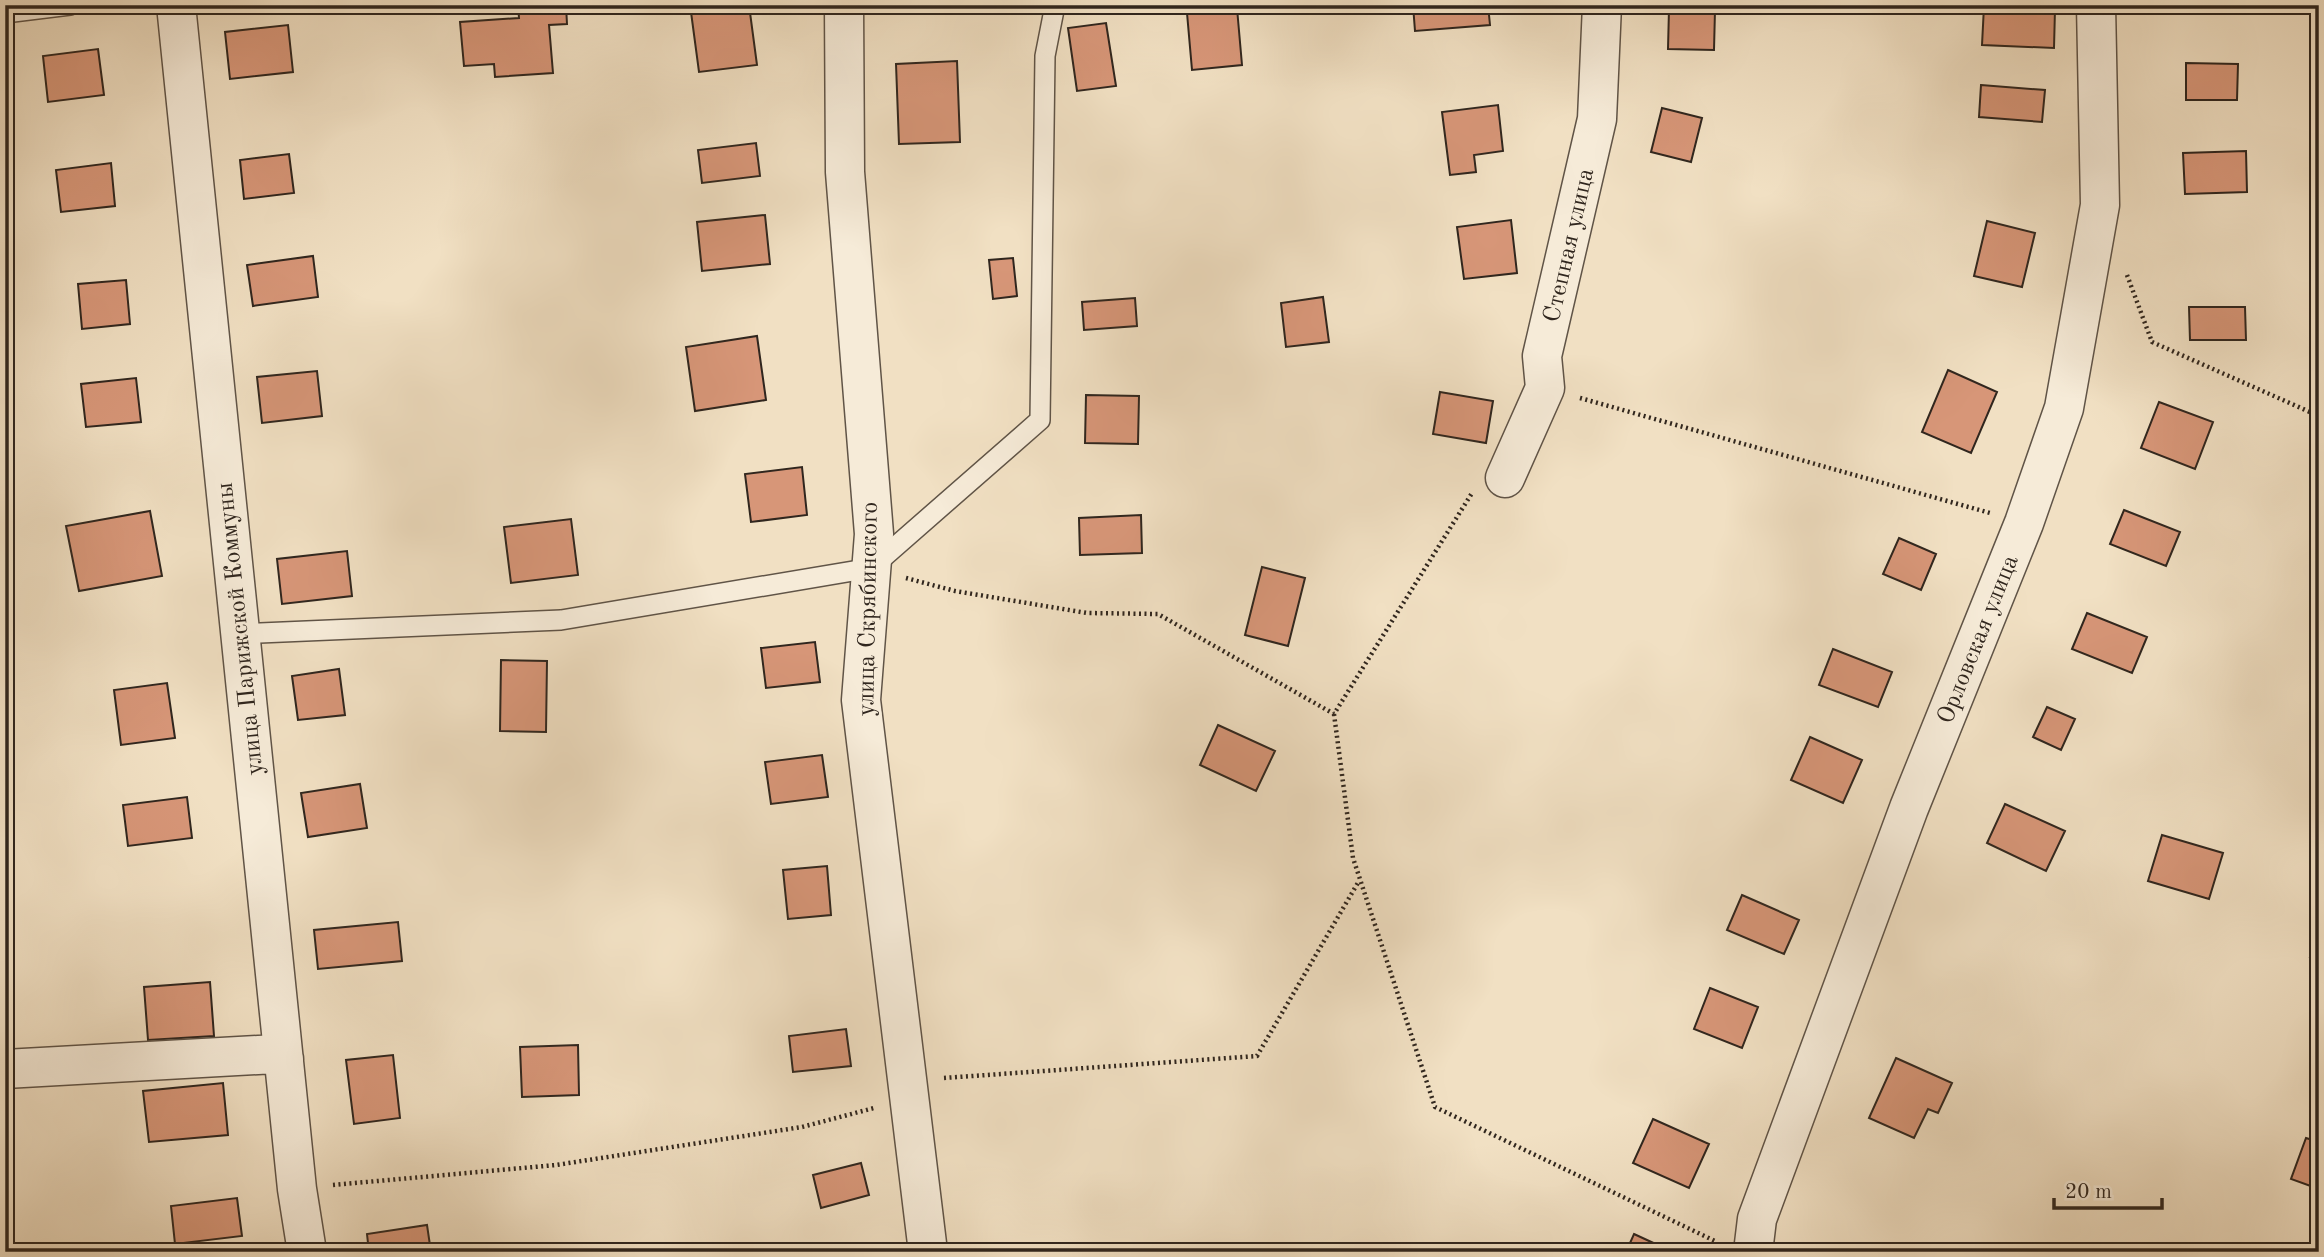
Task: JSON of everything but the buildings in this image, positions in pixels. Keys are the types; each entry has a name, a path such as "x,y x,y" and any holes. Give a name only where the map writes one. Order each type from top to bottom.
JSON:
{"street":[{"name":"улица Парижской Коммуны","path":"176,5 297,1189 307,1252"},
{"name":"улица Скрябинского","path":"844,5 845,172 874,534 861,700 928,1252"},
{"name":"Степная улица","path":"1492,480 1545,388 1542,356 1597,119 1602,5"},
{"name":"Орловская улица","path":"1745,1239 1909,808 2024,523 2064,408 2101,205 2096,5"},
{"path":"5,1069 275,1054 284,1059"},
{"path":"1745,1239 1780,1252"}],"lane":[{"path":"5,13 70,5"},
{"path":"239,634 561,620 871,568 1040,420 1045,56 1055,5"}],"path":[{"path":"2124,267 2152,342 2319,416"},
{"path":"1545,388 2024,523"},
{"path":"1492,480 1334,714 1353,858 1435,1107 1745,1239"},
{"path":"871,568 955,591 1087,613 1158,614 1334,714"},
{"path":"297,1189 556,1165 802,1127 908,1089 1257,1056 1360,880"}]}
